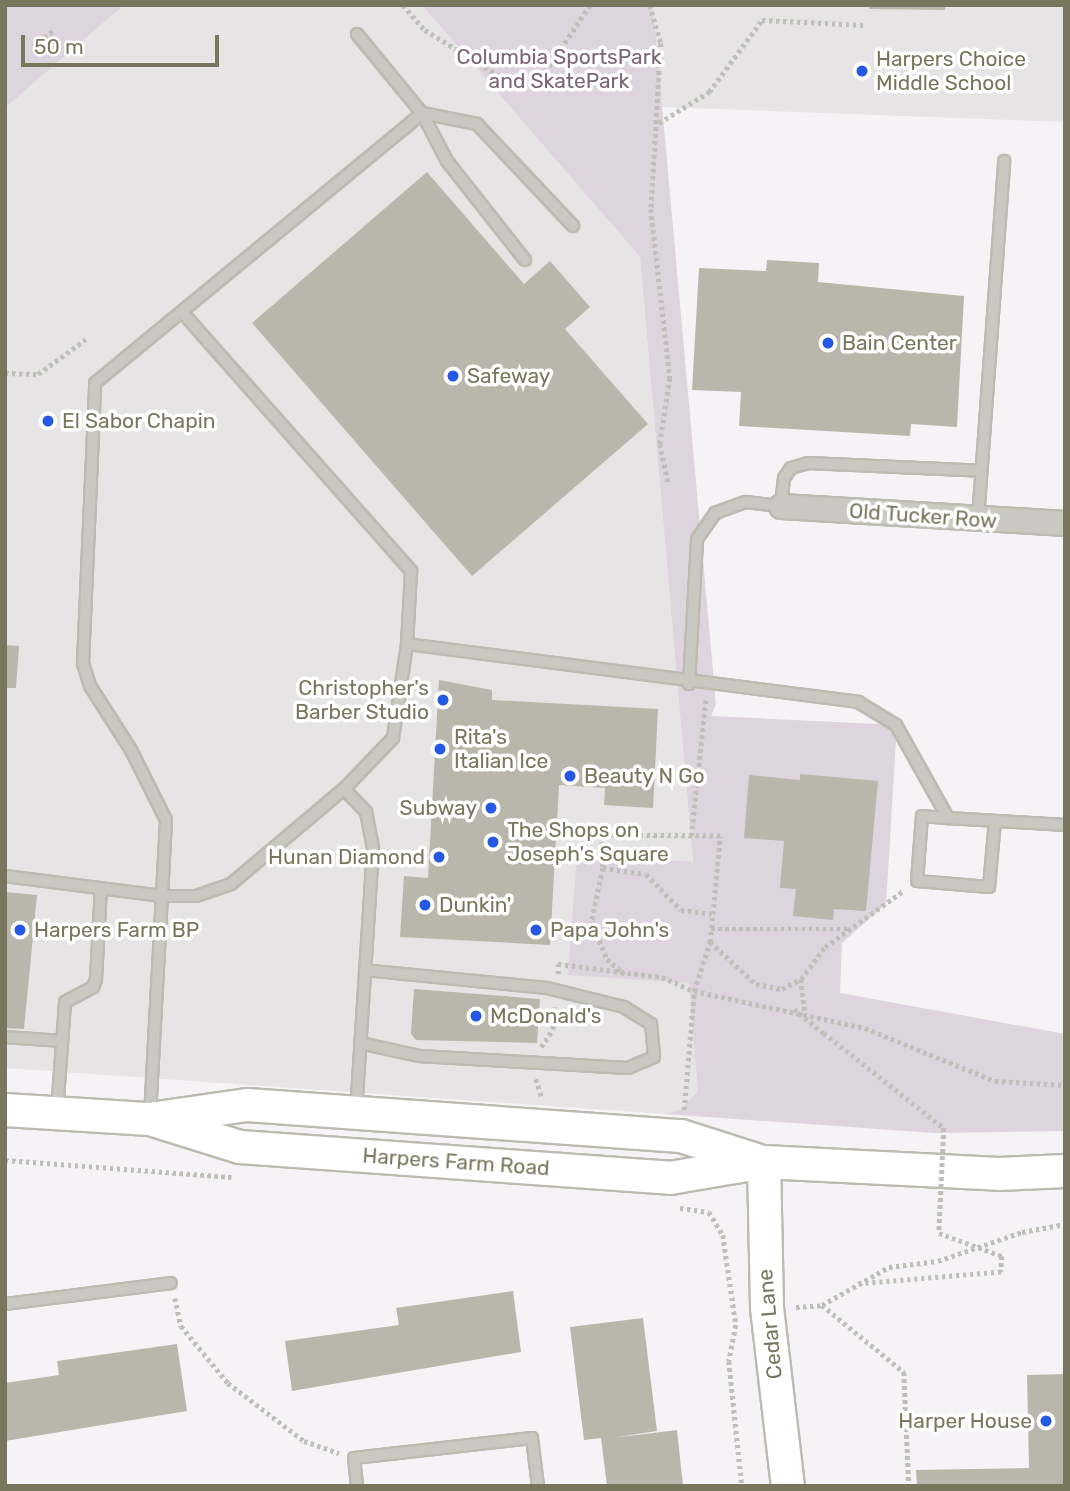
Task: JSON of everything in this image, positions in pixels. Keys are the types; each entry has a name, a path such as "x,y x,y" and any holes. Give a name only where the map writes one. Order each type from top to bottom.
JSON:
{"main road":[{"name":"Harpers Farm Road","path":"5,1110 150,1119 247,1105 681,1136 764,1162"},
{"name":"Harpers Farm Road","path":"150,1119 240,1147 670,1178 764,1162 1065,1171"},
{"name":"Cedar Lane","path":"764,1162 767,1308 788,1486"}],"street":[{"name":"Old Tucker Row","path":"781,506 978,521 1065,523"}],"lane":[{"path":"357,34 422,113 447,161 525,260"},
{"path":"422,113 477,124 573,226"},
{"path":"150,1119 166,820 131,750 90,686 80,640 95,383 422,113"},
{"path":"978,521 1004,161"},
{"path":"5,876 162,896 195,896 231,884 344,789 393,738 407,645 411,571 182,312"},
{"path":"689,684 697,539 705,523 728,505 781,506 784,478 791,468 808,463 981,471"},
{"path":"407,645 689,684 824,695 880,711 915,751 948,818"},
{"path":"344,789 366,813 372,834 356,1113"},
{"path":"995,821 989,887 917,881 922,816 1065,825"},
{"path":"57,1113 65,1002 93,987 96,979 102,888"},
{"path":"360,1043 419,1056 628,1069 654,1057 650,1024 640,1014 556,989 365,970"},
{"path":"5,1037 62,1041"},
{"path":"5,1304 171,1283"},
{"path":"357,1486 354,1458 533,1438 538,1486"}],"path":[{"path":"403,5 425,30 512,84 527,86 545,72 590,5"},
{"path":"650,5 661,43 659,123 651,209 670,378 660,444 668,483"},
{"path":"659,123 709,93 762,20 864,25"},
{"path":"33,46 54,30"},
{"path":"5,373 38,374 86,339"},
{"path":"691,836 707,685"},
{"path":"625,974 607,959 592,921 603,868 602,835 720,836 710,942 694,991 683,1118"},
{"path":"603,868 635,869 681,910 712,914"},
{"path":"710,942 756,984 782,989 801,979 810,962 848,929 917,881"},
{"path":"711,929 848,929"},
{"path":"544,1108 537,1063 553,1029 558,964 625,974 662,976 694,991 806,1011 865,1028 995,1081 1065,1085"},
{"path":"801,979 806,1011"},
{"path":"793,1009 944,1128 939,1233 1002,1256 1000,1272 858,1284"},
{"path":"5,1160 246,1178"},
{"path":"676,1208 709,1212 723,1235 736,1325 729,1361 742,1486"},
{"path":"793,1307 822,1305 889,1267 948,1259 1022,1232 1065,1224"},
{"path":"171,1283 181,1326 228,1383 304,1441 354,1458"},
{"path":"822,1305 904,1372 909,1486"}],"shaded area":[{"path":"124,5 422,5 640,257 693,863 568,974 689,983 700,1073 698,1091 680,1110 665,1114 5,1068 5,108"},
{"name":"Harpers Choice Middle School","path":"653,5 1065,5 1065,122 662,107"}],"green space":[{"path":"5,5 124,5 5,108"},
{"name":"Columbia SportsPark and SkatePark","path":"422,5 653,5 716,704 711,716 897,725 886,904 842,943 840,993 1065,1034 1065,1131 935,1133 665,1114 680,1110 698,1091 689,983 568,975 577,854 693,862 640,257"}],"building":[{"path":"869,5 945,5 945,10 869,9"},
{"name":"Safeway","path":"427,172 524,284 550,261 590,307 565,329 648,424 472,576 252,323"},
{"name":"Bain Center","path":"767,260 819,263 818,282 964,296 957,427 911,424 910,436 739,426 741,392 692,390 699,268 766,271"},
{"path":"5,645 19,646 16,688 5,688"},
{"name":"The Shops on Joseph's Square","path":"439,680 492,690 492,700 658,709 653,808 604,805 605,788 559,785 550,945 400,937 404,876 428,878"},
{"path":"800,774 878,781 866,911 834,909 833,920 793,916 796,889 780,888 784,841 744,838 749,775 800,780"},
{"path":"5,892 37,895 24,1029 5,1028"},
{"name":"McDonald's","path":"414,989 540,999 537,1043 416,1040 411,1034"},
{"path":"513,1291 521,1352 292,1391 285,1341 399,1325 396,1308"},
{"path":"643,1318 657,1431 612,1438 677,1430 683,1486 607,1486 601,1438 584,1440 570,1327"},
{"path":"177,1344 187,1411 5,1441 5,1383 59,1375 57,1361"},
{"name":"Harper House","path":"1065,1374 1065,1486 917,1486 916,1470 1029,1468 1027,1375"}],"place":[{"name":"Harpers Choice Middle School","path":"862,71"},
{"name":"Bain Center","path":"828,343"},
{"name":"Safeway","path":"453,376"},
{"name":"El Sabor Chapin","path":"48,421"},
{"name":"Christopher's Barber Studio","path":"443,700"},
{"name":"Rita's Italian Ice","path":"440,749"},
{"name":"Beauty N Go","path":"570,776"},
{"name":"Subway","path":"491,808"},
{"name":"The Shops on Joseph's Square","path":"493,842"},
{"name":"Hunan Diamond","path":"439,857"},
{"name":"Dunkin'","path":"425,905"},
{"name":"Harpers Farm BP","path":"20,930"},
{"name":"Papa John's","path":"536,930"},
{"name":"McDonald's","path":"476,1016"},
{"name":"Harper House","path":"1046,1421"}]}
